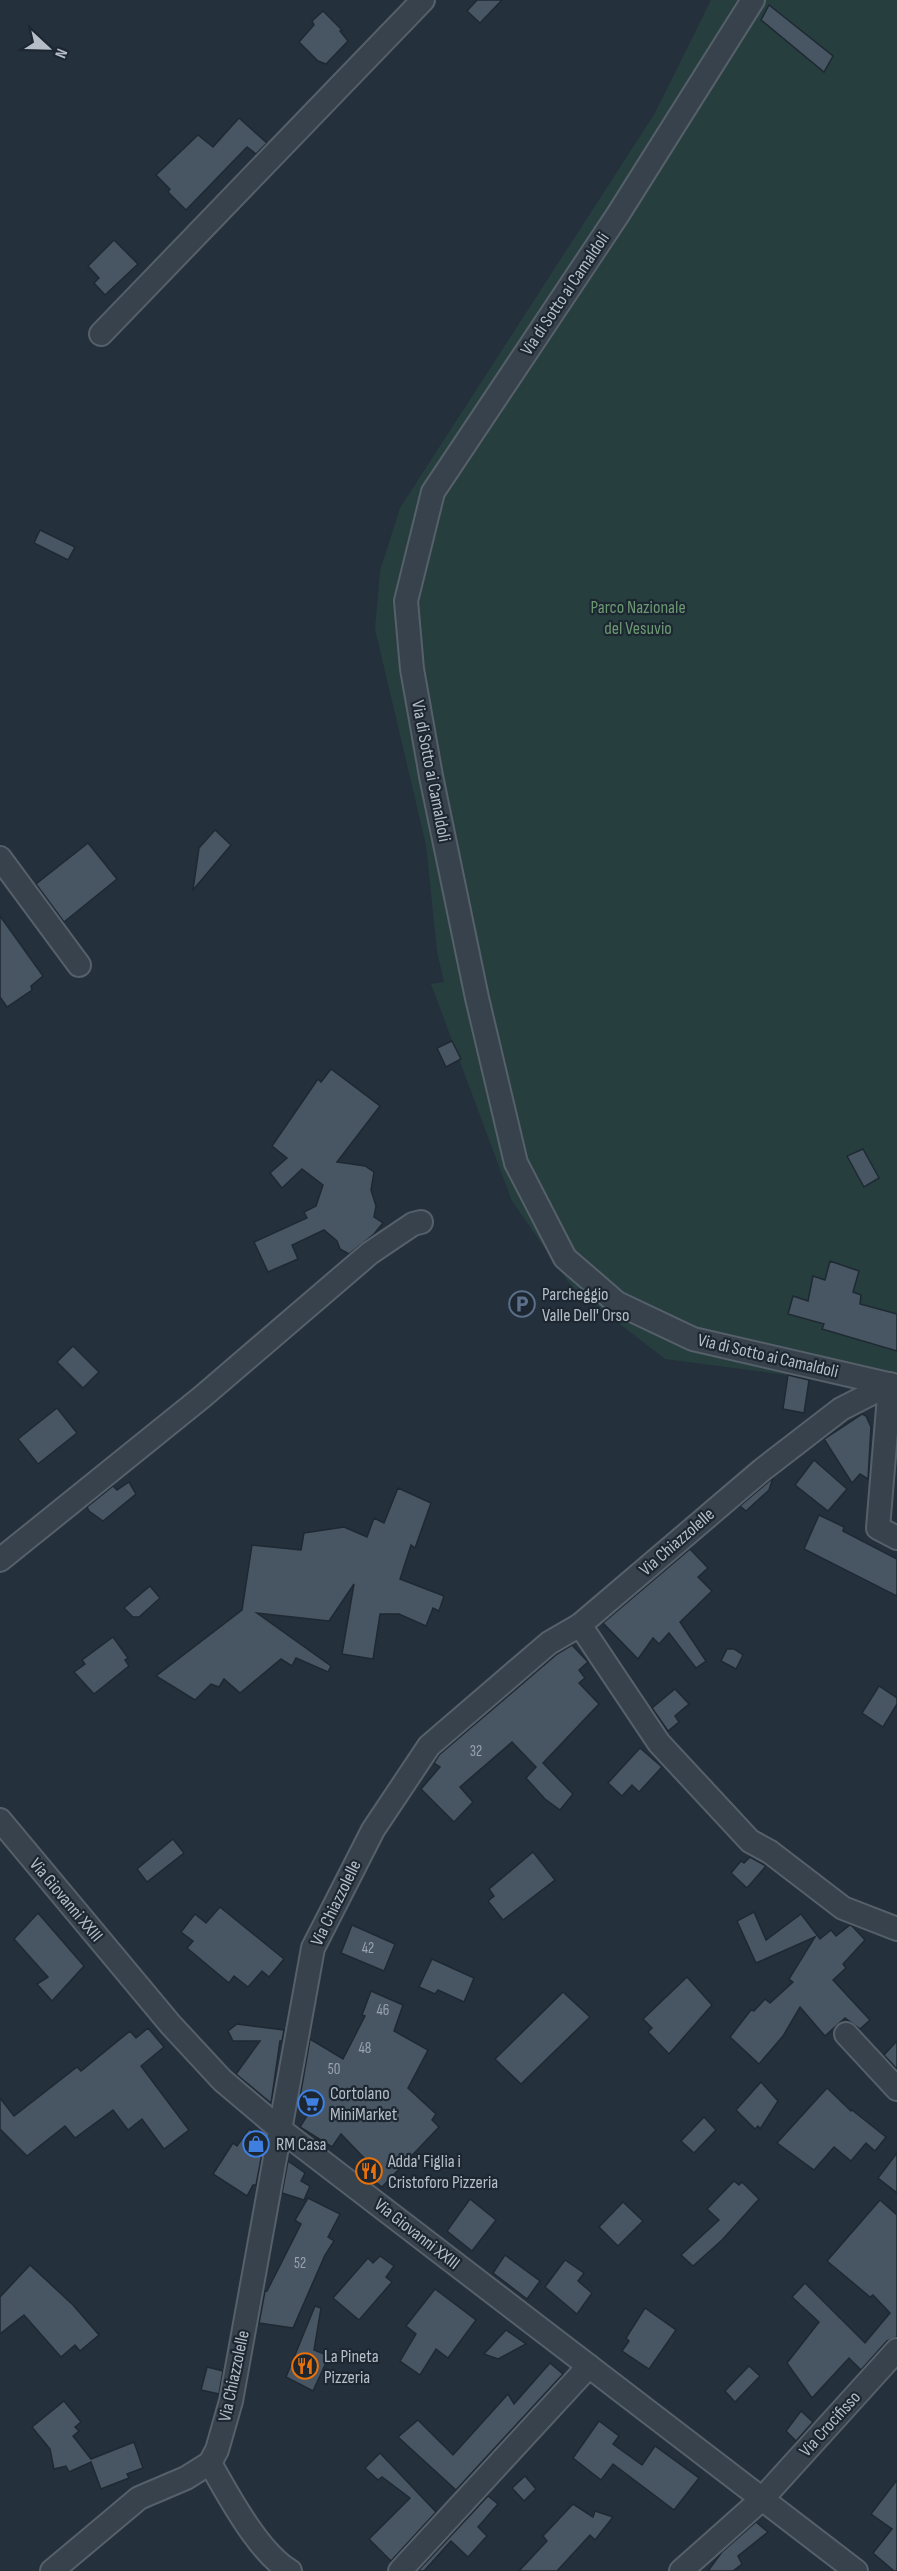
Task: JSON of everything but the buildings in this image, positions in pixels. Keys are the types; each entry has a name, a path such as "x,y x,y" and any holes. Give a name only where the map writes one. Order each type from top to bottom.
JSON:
{"street":[{"path":"101,334 423,0"},
{"name":"Via di Sotto ai Camaldoli","path":"753,0 616,216 433,492 406,601 412,669 430,776 516,1163 565,1258 617,1303 693,1339 893,1385"},
{"path":"0,858 80,965"},
{"path":"0,1560 202,1397 370,1253 413,1224 421,1222"},
{"path":"893,1385 892,1448 878,1527 897,1538"},
{"name":"Via Chiazzolelle","path":"210,2463 217,2450 231,2401 313,1948 373,1830 429,1746 549,1643 580,1625 762,1470 841,1409 893,1385"},
{"path":"580,1625 659,1743 750,1841 770,1852 843,1908 897,1929"},
{"name":"Via Giovanni XXIII","path":"0,1820 171,2025 222,2080 281,2130 856,2571"},
{"path":"846,2034 897,2089"},
{"name":"Via Crocifisso","path":"681,2571 762,2499 897,2350"},
{"path":"400,2571 589,2366"},
{"path":"52,2571 139,2498 186,2478 210,2463 241,2517 281,2566 291,2571"}],"green space":[{"name":"Parco Nazionale del Vesuvio","path":"711,0 897,0 897,1400 847,1383 665,1359 572,1287 512,1201 431,984 444,982 437,951 426,845 375,629 380,571 400,508 655,113"}],"place":[{"name":"Parcheggio Valle Dell' Orso","path":"522,1304"},
{"name":"Cortolano MiniMarket","path":"311,2103"},
{"name":"RM Casa","path":"256,2144"},
{"name":"Adda' Figlia i Cristoforo Pizzeria","path":"369,2171"},
{"name":"La Pineta Pizzeria","path":"305,2366"}]}
